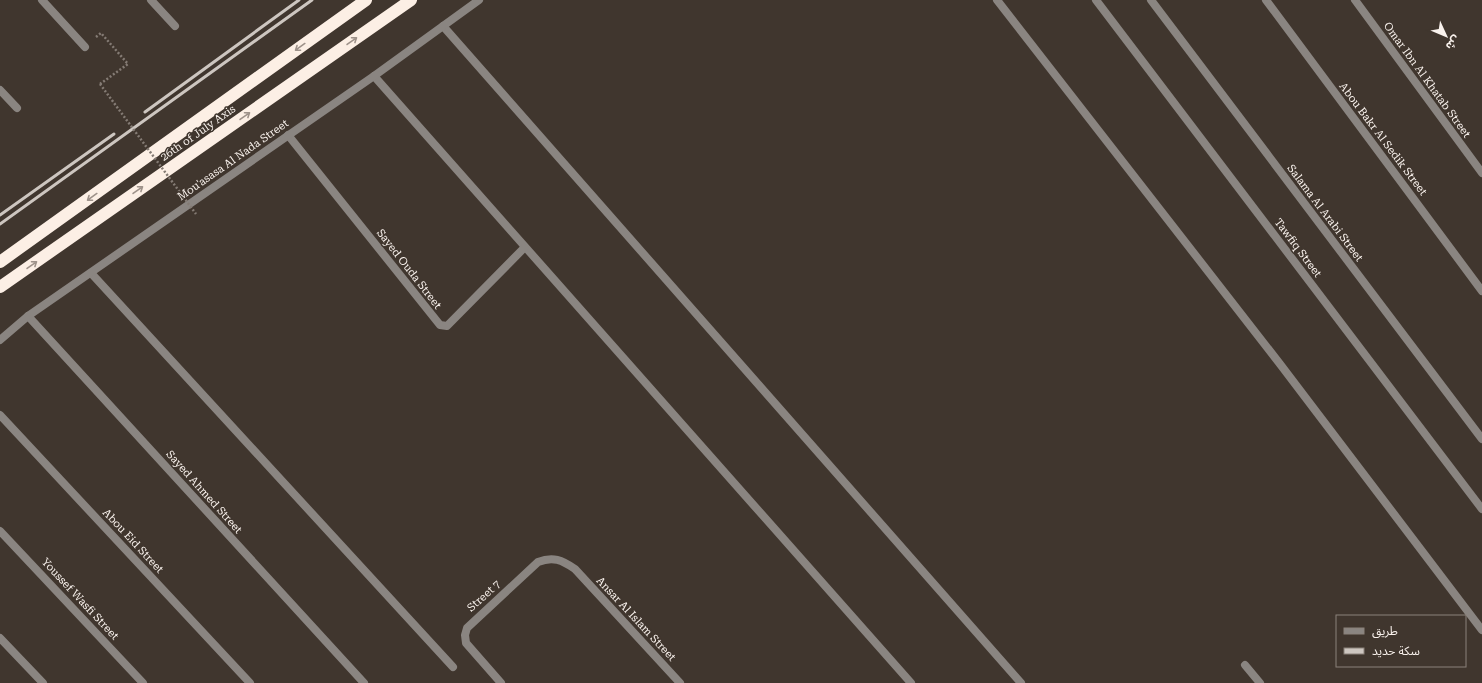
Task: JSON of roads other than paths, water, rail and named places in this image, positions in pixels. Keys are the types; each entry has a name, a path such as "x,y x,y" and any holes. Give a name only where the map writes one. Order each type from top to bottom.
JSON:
{"highway":[{"name":"26th of July Axis","path":"0,262 366,0"},
{"name":"26th of July Axis","path":"0,287 411,0"}],"street":[{"path":"42,0 85,47"},
{"path":"151,0 175,26"},
{"name":"Mou'asasa Al Nada Street","path":"0,340 28,316 374,76 479,0"},
{"path":"996,0 1270,351 1482,630"},
{"name":"Tawfiq Street","path":"1096,0 1482,509"},
{"name":"Salama Al Arabi Street","path":"1151,0 1482,439"},
{"name":"Abou Bakr Al Sedik Street","path":"1266,0 1482,291"},
{"name":"Omar Ibn Al Khatab Street","path":"1355,0 1482,173"},
{"path":"443,26 1021,683"},
{"path":"374,76 524,248 911,683"},
{"path":"0,90 17,108"},
{"name":"Sayed Ouda Street","path":"288,135 440,325 447,326 524,248"},
{"path":"91,273 453,667"},
{"name":"Sayed Ahmed Street","path":"28,316 364,683"},
{"name":"Abou Eid Street","path":"0,415 250,683"},
{"name":"Youssef Wasfi Street","path":"0,531 143,683"},
{"name":"Street 7","path":"501,683 466,643 465,635 467,628 538,562 547,559 557,559 575,569"},
{"name":"Ansar Al Islam Street","path":"575,569 680,683"},
{"path":"0,638 43,683"},
{"path":"1245,665 1260,683"}],"railway":[{"path":"145,112 299,0"},
{"path":"0,224 312,0"},
{"path":"0,215 114,134"}]}
